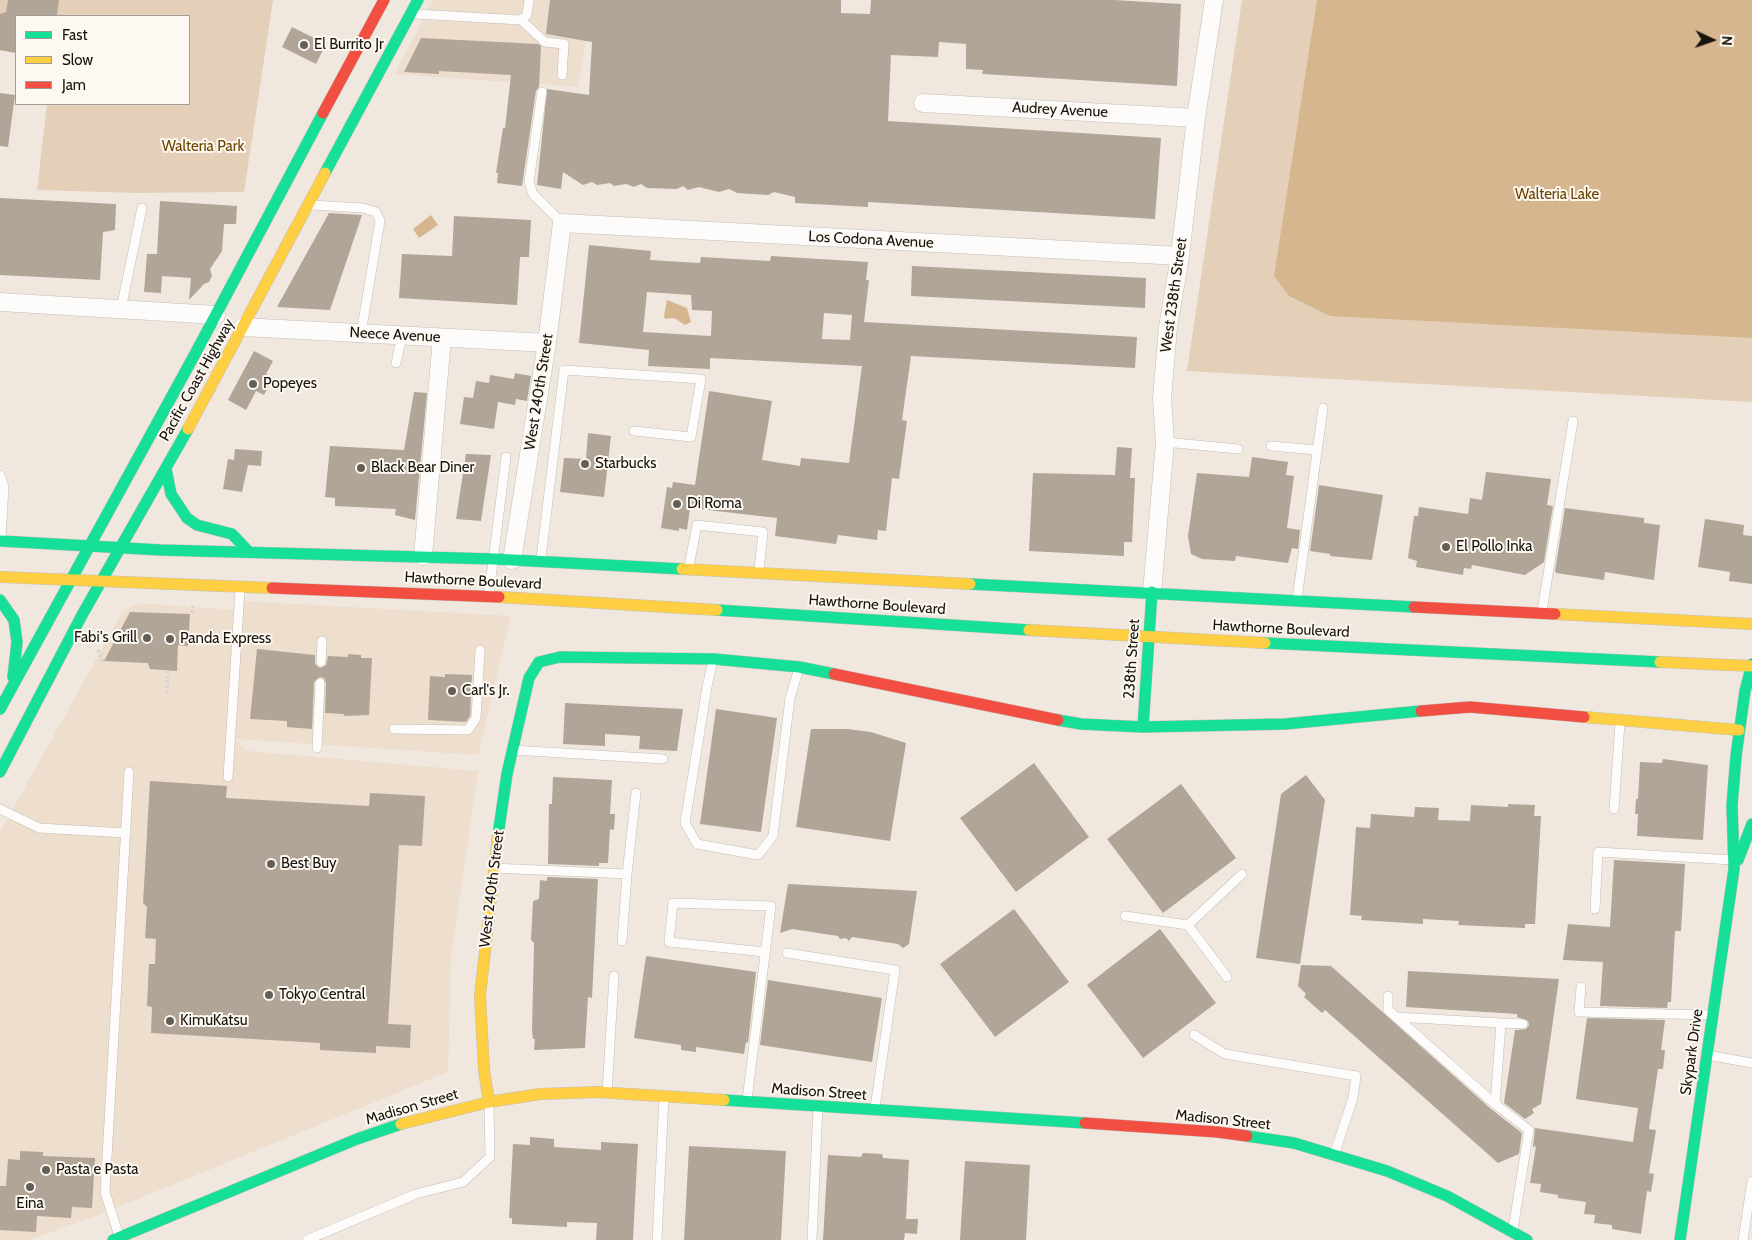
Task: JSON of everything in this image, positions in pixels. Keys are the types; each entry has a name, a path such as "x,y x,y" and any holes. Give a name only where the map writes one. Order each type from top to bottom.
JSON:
{"main road":[{"name":"Pacific Coast Highway","path":"0,709 216,314 384,0"},
{"name":"Pacific Coast Highway","path":"0,772 120,548 166,469 243,327 418,0"},
{"path":"166,469 171,494 187,518 197,525 232,534 249,552"},
{"name":"Hawthorne Boulevard","path":"0,541 120,548 540,561 1152,592 1296,602 1752,624"},
{"name":"Hawthorne Boulevard","path":"0,577 488,596 1148,638 1751,665"},
{"name":"238th Street","path":"1143,727 1152,592"},
{"path":"0,600 14,620 17,642 11,689"},
{"name":"West 240th Street","path":"489,1102 484,1070 480,996 493,868 512,750 529,678 539,662 560,657 714,659"},
{"path":"714,659 799,667 1008,711 1081,724 1143,727 1285,724 1470,707 1739,730"},
{"name":"Skypark Drive","path":"1680,1240 1734,864 1732,805 1739,730 1751,665"},
{"name":"Skypark Drive","path":"1734,864 1752,824"},
{"name":"Madison Street","path":"117,1239 357,1139 409,1122 489,1102 540,1094 607,1093 1218,1132 1294,1143 1387,1172 1447,1196 1527,1240"}],"street":[{"name":"West 238th Street","path":"1152,592 1165,442 1162,399 1168,327 1180,256 1196,118 1214,0"},
{"name":"Audrey Avenue","path":"923,103 1196,118"},
{"name":"Los Codona Avenue","path":"562,224 1180,256"},
{"name":"West 240th Street","path":"512,560 547,343 562,224"},
{"path":"0,302 216,314"},
{"name":"Neece Avenue","path":"243,327 547,343"},
{"path":"423,556 442,338"}],"lane":[{"path":"521,20 527,15 529,0"},
{"path":"410,14 521,20 545,42 564,44 562,75"},
{"path":"542,92 529,182 534,194 562,224"},
{"path":"308,205 363,208 376,212 380,221 361,333"},
{"path":"121,309 142,208"},
{"path":"396,363 402,336"},
{"path":"540,561 564,370 701,379 691,437 634,431"},
{"path":"1296,602 1322,408"},
{"path":"1542,614 1573,421"},
{"path":"1165,442 1238,449"},
{"path":"1272,446 1317,450"},
{"path":"488,596 506,457"},
{"path":"0,475 4,486 0,541"},
{"path":"689,569 697,525 763,532 758,572"},
{"path":"228,777 240,587"},
{"path":"321,662 322,641"},
{"path":"394,729 468,730 476,718 480,650"},
{"path":"714,659 707,688 685,823 697,844 758,855 772,836 790,698 799,667"},
{"path":"317,748 320,683"},
{"path":"1614,809 1620,720"},
{"path":"512,750 663,759"},
{"path":"117,1239 105,1192 129,772"},
{"path":"622,941 636,792"},
{"path":"0,809 39,828 126,833"},
{"path":"1595,909 1598,852 1734,864"},
{"path":"493,868 627,874"},
{"path":"1188,925 1242,874"},
{"path":"747,1102 771,906 673,903 669,942 765,952"},
{"path":"1125,916 1188,925 1227,977"},
{"path":"787,953 895,970 875,1111"},
{"path":"607,1093 614,976"},
{"path":"1581,987 1579,1012 1713,1015"},
{"path":"1388,996 1388,1010 1495,1104 1529,1130 1512,1232"},
{"path":"1396,1017 1523,1024"},
{"path":"1495,1104 1501,1023"},
{"path":"1194,1035 1225,1054 1356,1076 1353,1098 1334,1155"},
{"path":"1707,1055 1752,1063"},
{"path":"657,1240 664,1097"},
{"path":"307,1240 416,1194 463,1182 490,1157 489,1102"},
{"path":"812,1240 818,1107"},
{"path":"1743,1240 1752,1181"}],"path":[{"path":"98,650 103,662"},
{"path":"167,693 168,671"}],"shaded area":[{"path":"434,0 592,0 578,87 394,74"},
{"name":"Walteria Lake","path":"1317,0 1752,0 1752,338 1330,316 1289,296 1274,276"},
{"path":"431,215 438,225 419,238 413,229"},
{"path":"667,300 687,308 691,322 685,325 674,318 665,319"},
{"path":"242,601 511,616 478,755 235,739 248,751 478,771 451,958 448,1072 101,1214 29,1240 0,1240 0,832 123,611 139,603 236,610"}],"green space":[{"name":"Walteria Park","path":"0,0 273,0 244,192 136,193 37,190 47,105 190,105 190,15 15,15 15,53 0,50"},
{"name":"Walteria Lake","path":"1242,0 1752,0 1752,402 1187,371"}],"building":[{"path":"8,0 59,0 57,15 15,15 15,53 0,50 0,14 6,12"},
{"path":"550,0 841,0 841,13 870,14 871,0 1114,0 1181,4 1177,86 982,74 983,70 966,69 966,44 939,42 938,57 891,55 888,121 1161,138 1155,219 868,202 868,207 795,203 795,197 774,192 768,195 737,193 729,189 719,192 699,187 688,190 683,186 677,189 647,188 641,184 634,187 626,184 614,186 610,183 597,185 592,182 583,185 563,172 561,189 537,185 547,89 589,95 592,42 546,34"},
{"name":"El Burrito Jr","path":"292,27 326,44 316,64 282,47"},
{"path":"421,38 538,44 541,46 539,87 536,91 522,186 497,183 498,173 496,173 503,128 505,128 511,75 439,71 439,74 404,72"},
{"path":"0,93 15,95 8,147 0,146"},
{"path":"0,198 116,204 115,230 103,232 100,280 0,275"},
{"path":"160,201 237,206 236,224 224,224 222,251 210,269 212,276 209,282 204,284 189,300 191,278 162,276 161,293 144,292 147,254 157,254"},
{"path":"329,213 362,215 330,310 277,307"},
{"path":"454,216 531,220 529,257 520,257 517,305 399,298 402,254 452,256"},
{"path":"589,245 651,251 650,260 700,263 701,257 770,261 771,256 868,262 866,280 869,280 864,322 1137,337 1135,368 911,356 902,420 907,421 899,479 892,478 886,531 878,530 877,540 838,535 836,544 775,536 777,518 690,508 687,530 679,528 679,531 661,528 667,487 672,488 673,482 695,485 709,391 772,401 762,460 800,466 801,458 849,463 862,366 710,358 710,369 648,366 649,350 579,343","holes":["647,292 691,295 692,310 712,311 711,336 643,332","824,313 852,315 850,340 822,339"]},
{"path":"912,266 1146,278 1145,308 911,296"},
{"name":"Popeyes","path":"254,351 273,361 266,374 273,378 264,395 256,391 246,410 228,400"},
{"path":"515,373 531,376 527,401 516,399 515,405 498,402 494,429 460,424 464,397 473,398 476,381 489,383 490,375 514,379"},
{"path":"414,392 427,393 415,520 395,515 396,509 335,506 335,498 325,497 330,446 404,450"},
{"name":"Starbucks","path":"588,433 611,436 604,497 560,492 564,458 586,459"},
{"path":"1117,447 1132,448 1130,478 1135,478 1132,542 1124,542 1124,556 1029,551 1033,473 1115,475"},
{"path":"235,449 262,451 261,466 248,465 242,492 223,489 228,459 234,460"},
{"path":"466,454 491,455 481,521 456,519"},
{"path":"1252,457 1288,462 1286,475 1294,476 1287,528 1300,530 1298,549 1292,548 1288,563 1236,556 1235,561 1202,559 1191,554 1188,536 1197,473 1249,477"},
{"path":"1486,472 1551,479 1547,505 1553,506 1544,562 1525,575 1472,565 1471,569 1464,568 1463,575 1416,567 1417,561 1408,558 1414,516 1418,516 1419,507 1468,514 1470,498 1482,500"},
{"path":"1319,485 1383,495 1372,560 1330,556 1330,554 1310,551"},
{"path":"1565,508 1644,518 1644,523 1660,525 1654,580 1605,572 1604,580 1556,573"},
{"path":"1705,519 1744,525 1743,535 1752,536 1752,584 1729,581 1730,572 1698,567"},
{"path":"130,612 190,614 188,646 178,645 177,671 150,669 148,663 104,661"},
{"path":"257,649 315,655 315,664 320,668 326,665 328,656 348,657 348,654 361,655 361,658 372,658 369,715 344,716 344,714 325,713 326,683 324,678 320,677 314,682 312,729 287,727 287,721 250,719"},
{"name":"Carl's Jr.","path":"445,674 472,675 470,716 466,722 428,720 430,676 445,677"},
{"path":"565,703 683,709 677,751 639,749 640,736 605,734 605,746 563,744"},
{"path":"716,709 777,718 761,832 700,824"},
{"path":"811,729 847,729 871,732 906,743 890,841 796,827"},
{"path":"1663,759 1708,765 1703,840 1637,836 1638,814 1635,814 1636,799 1638,799 1640,762 1662,763"},
{"path":"1034,763 1089,837 1016,892 960,818"},
{"path":"1306,775 1325,800 1300,964 1256,958 1281,794"},
{"path":"553,777 612,780 610,814 615,814 614,830 610,829 608,863 599,863 599,866 548,864 549,804 552,804"},
{"name":"Best Buy","path":"150,781 227,786 226,798 369,806 370,793 425,796 422,846 399,845 388,1024 411,1025 410,1048 376,1046 376,1053 320,1050 320,1043 151,1033 152,1007 147,1006 149,964 155,964 156,939 145,938 147,907 143,903"},
{"path":"1181,784 1236,858 1163,913 1107,839"},
{"path":"1508,804 1535,805 1534,816 1541,816 1535,924 1525,924 1525,928 1458,925 1459,921 1423,919 1423,924 1361,920 1362,916 1350,915 1356,827 1370,828 1371,814 1414,817 1415,807 1439,808 1438,820 1470,821 1471,805 1508,807"},
{"path":"1614,860 1685,864 1681,931 1675,931 1671,1002 1668,1002 1667,1008 1600,1006 1603,962 1563,960 1568,924 1610,927"},
{"path":"547,877 598,879 592,998 588,997 585,1048 534,1050 535,1039 533,1039 532,1030 534,943 531,940 533,901 539,899 540,880 547,881"},
{"path":"788,884 917,891 909,944 903,948 898,944 852,937 849,941 846,938 840,939 838,936 792,929 780,933"},
{"path":"1014,909 1069,982 995,1037 940,964"},
{"path":"1160,929 1216,1003 1143,1058 1087,985"},
{"path":"646,956 756,972 748,1043 746,1042 744,1054 696,1047 696,1052 681,1050 681,1045 634,1038"},
{"path":"1301,965 1331,966 1491,1109 1522,1133 1519,1154 1498,1163 1325,1010 1322,1013 1304,997 1306,994 1298,986"},
{"path":"1408,971 1559,979 1541,1104 1532,1109 1534,1113 1525,1119 1504,1103 1515,1030 1526,1029 1529,1025 1528,1021 1517,1017 1517,1014 1406,1007"},
{"path":"768,980 882,998 872,1062 760,1045"},
{"path":"1587,1018 1665,1020 1661,1050 1665,1050 1663,1069 1658,1069 1649,1129 1656,1130 1649,1173 1654,1174 1651,1192 1647,1191 1641,1234 1612,1229 1612,1225 1594,1223 1595,1215 1584,1214 1586,1202 1558,1198 1558,1195 1540,1192 1541,1184 1530,1183 1536,1146 1533,1147 1535,1128 1633,1142 1638,1108 1576,1099"},
{"path":"530,1137 554,1139 554,1147 601,1150 601,1142 638,1144 633,1240 596,1240 597,1223 567,1222 567,1227 512,1224 512,1218 509,1218 513,1144 530,1145"},
{"path":"689,1146 786,1151 781,1240 684,1240"},
{"path":"20,1151 43,1152 43,1156 95,1158 92,1208 72,1207 71,1218 37,1216 36,1232 0,1230 0,1186 6,1186 8,1159 20,1160"},
{"path":"863,1153 882,1154 883,1158 909,1160 906,1219 918,1219 917,1234 905,1233 904,1240 823,1240 828,1155 861,1157"},
{"path":"965,1161 1030,1165 1026,1240 960,1240"}],"traffic: fast":[{"path":"325,173 418,0"},
{"path":"0,709 195,354 323,113"},
{"path":"0,772 82,615 188,429"},
{"path":"166,469 171,494 187,518 197,525 232,534 249,552"},
{"path":"0,541 161,550 494,559 682,569"},
{"path":"970,584 1414,607"},
{"path":"1143,727 1152,592"},
{"path":"0,600 14,620 17,642 13,677"},
{"path":"717,610 1029,630"},
{"path":"1265,643 1660,662"},
{"path":"498,835 507,774 529,678 539,662 560,657 714,659 799,667 834,674"},
{"path":"1680,1240 1734,869 1732,805 1736,756 1745,691 1752,664"},
{"path":"1058,720 1081,724 1143,727 1285,724 1421,711"},
{"path":"1738,860 1752,824"},
{"path":"724,1100 1085,1123"},
{"path":"113,1240 357,1139 401,1124"},
{"path":"1247,1136 1294,1143 1387,1171 1447,1196 1527,1240"}],"traffic: slow":[{"path":"188,429 325,173"},
{"path":"682,569 970,584"},
{"path":"0,577 272,588"},
{"path":"499,597 717,610"},
{"path":"1555,614 1752,624"},
{"path":"1029,630 1265,643"},
{"path":"1660,662 1752,666"},
{"path":"1584,717 1739,730"},
{"path":"489,1102 484,1070 480,996 498,835"},
{"path":"401,1124 489,1102 540,1094 597,1092 724,1100"}],"traffic: jam":[{"path":"323,113 384,0"},
{"path":"272,588 499,597"},
{"path":"1414,607 1555,614"},
{"path":"834,674 1058,720"},
{"path":"1421,711 1470,707 1584,717"},
{"path":"1085,1123 1217,1132 1247,1136"}],"place":[{"name":"El Burrito Jr","path":"304,45"},
{"name":"Popeyes","path":"253,384"},
{"name":"Starbucks","path":"585,464"},
{"name":"Black Bear Diner","path":"361,468"},
{"name":"Di Roma","path":"677,504"},
{"name":"El Pollo Inka","path":"1446,547"},
{"name":"Fabi's Grill","path":"147,638"},
{"name":"Panda Express","path":"170,639"},
{"name":"Carl's Jr.","path":"452,691"},
{"name":"Best Buy","path":"271,864"},
{"name":"Tokyo Central","path":"269,995"},
{"name":"KimuKatsu","path":"170,1021"},
{"name":"Pasta e Pasta","path":"46,1170"},
{"name":"Eina","path":"30,1187"}]}
